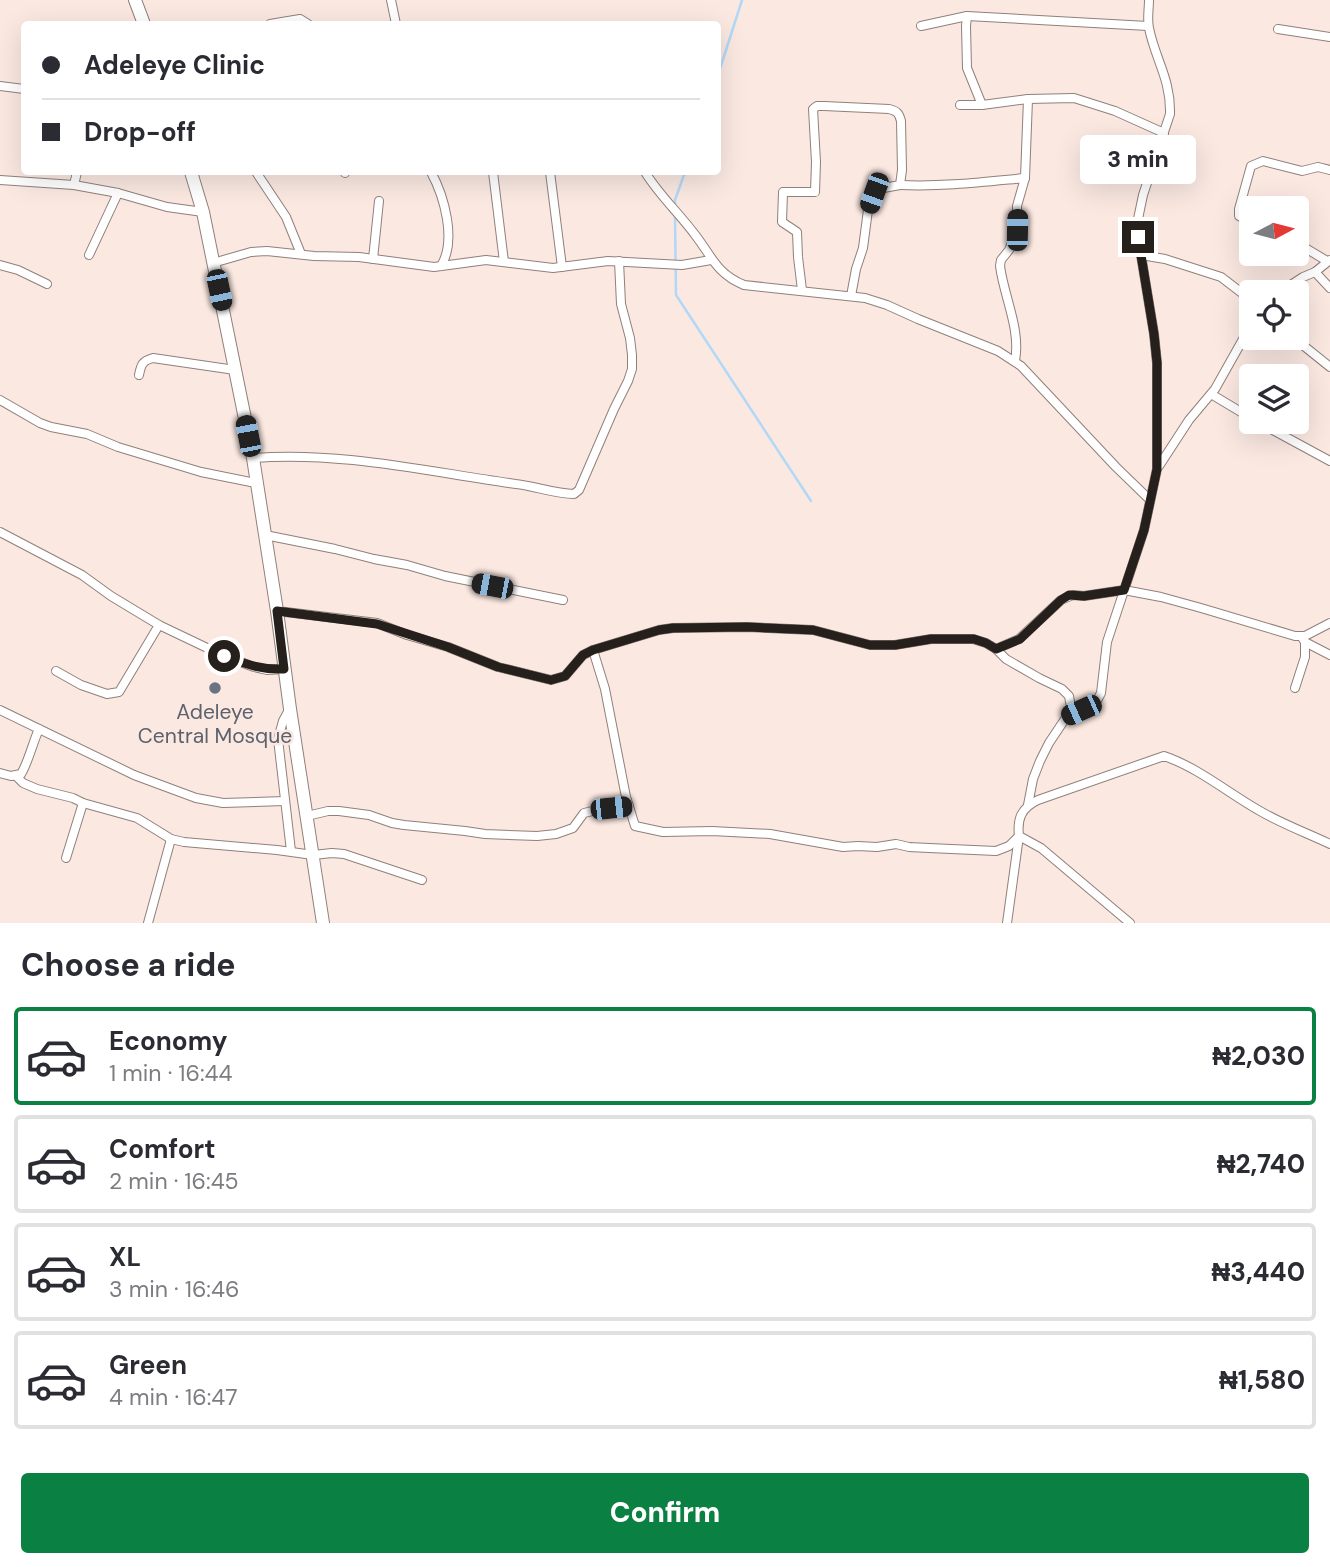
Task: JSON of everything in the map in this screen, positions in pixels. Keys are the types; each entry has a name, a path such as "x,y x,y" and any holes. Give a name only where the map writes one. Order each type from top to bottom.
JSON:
{"main road":[{"path":"135,0 143,21"},
{"path":"192,175 203,212 253,458 323,923"}],"street":[{"path":"391,0 395,21"},
{"path":"1067,716 1095,704 1101,693 1107,642 1144,530 1157,469 1157,363 1138,237 1138,219 1143,195 1170,114 1169,88 1148,26 1149,0"},
{"path":"921,26 967,16 1148,26"},
{"path":"967,16 967,68 982,105"},
{"path":"1278,29 1330,37"},
{"path":"0,86 21,89"},
{"path":"960,105 1074,98 1115,111 1164,132"},
{"path":"1015,361 1015,331 1000,266 1017,230 1017,206 1025,178 1028,99"},
{"path":"802,290 797,232 782,222 783,192 815,192 814,110 817,106 896,110 901,121 900,186"},
{"path":"1242,196 1251,166 1263,161 1302,171 1318,167 1330,170"},
{"path":"74,185 76,175"},
{"path":"258,175 286,217 301,254"},
{"path":"432,175 439,188 447,222 448,248 441,266"},
{"path":"493,175 504,262"},
{"path":"550,175 562,267"},
{"path":"647,175 661,196 696,236 711,260 736,282 865,298 987,345 1015,361 1150,500"},
{"path":"851,296 863,248 868,210 878,189 1025,178"},
{"path":"0,180 74,185 118,193 167,207 203,212"},
{"path":"89,255 118,193"},
{"path":"373,259 379,201"},
{"path":"1298,280 1315,272 1328,260 1309,250"},
{"path":"214,263 251,252 267,251 441,266 486,260 562,267 608,261 682,265 711,260"},
{"path":"1141,256 1166,259 1221,277 1239,291"},
{"path":"253,458 283,456 348,460 575,494 632,369 630,338 621,304 619,261"},
{"path":"0,265 18,270 47,284"},
{"path":"1315,272 1330,288"},
{"path":"1157,469 1189,420 1211,394 1239,346"},
{"path":"1309,350 1330,367"},
{"path":"139,375 145,360 153,358 236,370"},
{"path":"1211,394 1239,411"},
{"path":"0,400 51,427 87,434 118,447 201,472 256,483"},
{"path":"1280,434 1330,461"},
{"path":"0,532 82,575 159,625 254,667 267,670 284,669"},
{"path":"265,535 563,600"},
{"path":"996,649 1020,639 1069,595 1084,596 1124,590 1201,608 1296,636 1330,655"},
{"path":"277,611 377,624 448,647 498,667 551,680 565,676 583,655 593,650 659,630 747,627 813,630 870,645 895,645 931,639 974,639 986,643 1006,659 1062,689 1069,696 1071,708 1040,761 1028,805 1018,822 1007,923"},
{"path":"1303,639 1330,623"},
{"path":"56,671 81,685 107,694 119,692 159,625"},
{"path":"1295,688 1305,657 1303,639"},
{"path":"593,650 605,689 621,775 635,826 663,832 770,834 843,847 897,844 909,847 996,851 1009,846 1018,836"},
{"path":"290,709 278,739 290,851"},
{"path":"0,710 134,775 196,798 223,803 285,801"},
{"path":"0,773 11,776 21,774 39,729"},
{"path":"1028,805 1164,757 1194,770 1283,824 1330,844"},
{"path":"16,776 30,786 137,818 171,839 313,855 344,854 422,880"},
{"path":"66,858 83,803"},
{"path":"307,816 339,811 369,815 404,825 485,834 537,836 556,834 572,828 584,813 629,806"},
{"path":"1018,836 1041,848 1130,923"},
{"path":"148,923 171,839"}],"waterway":[{"path":"721,66 742,0"},
{"path":"675,206 684,175"},
{"path":"675,216 676,295 811,501"}],"place":[{"name":"Adeleye Central Mosque","path":"215,688"}],"route":[{"path":"224,656 267,670 284,669 277,611 377,624 448,647 498,667 551,680 565,676 583,655 593,650 673,628 813,630 870,645 895,645 931,639 974,639 996,649 1011,644 1069,595 1084,596 1124,590 1144,530 1157,469 1157,363 1138,237"}]}
